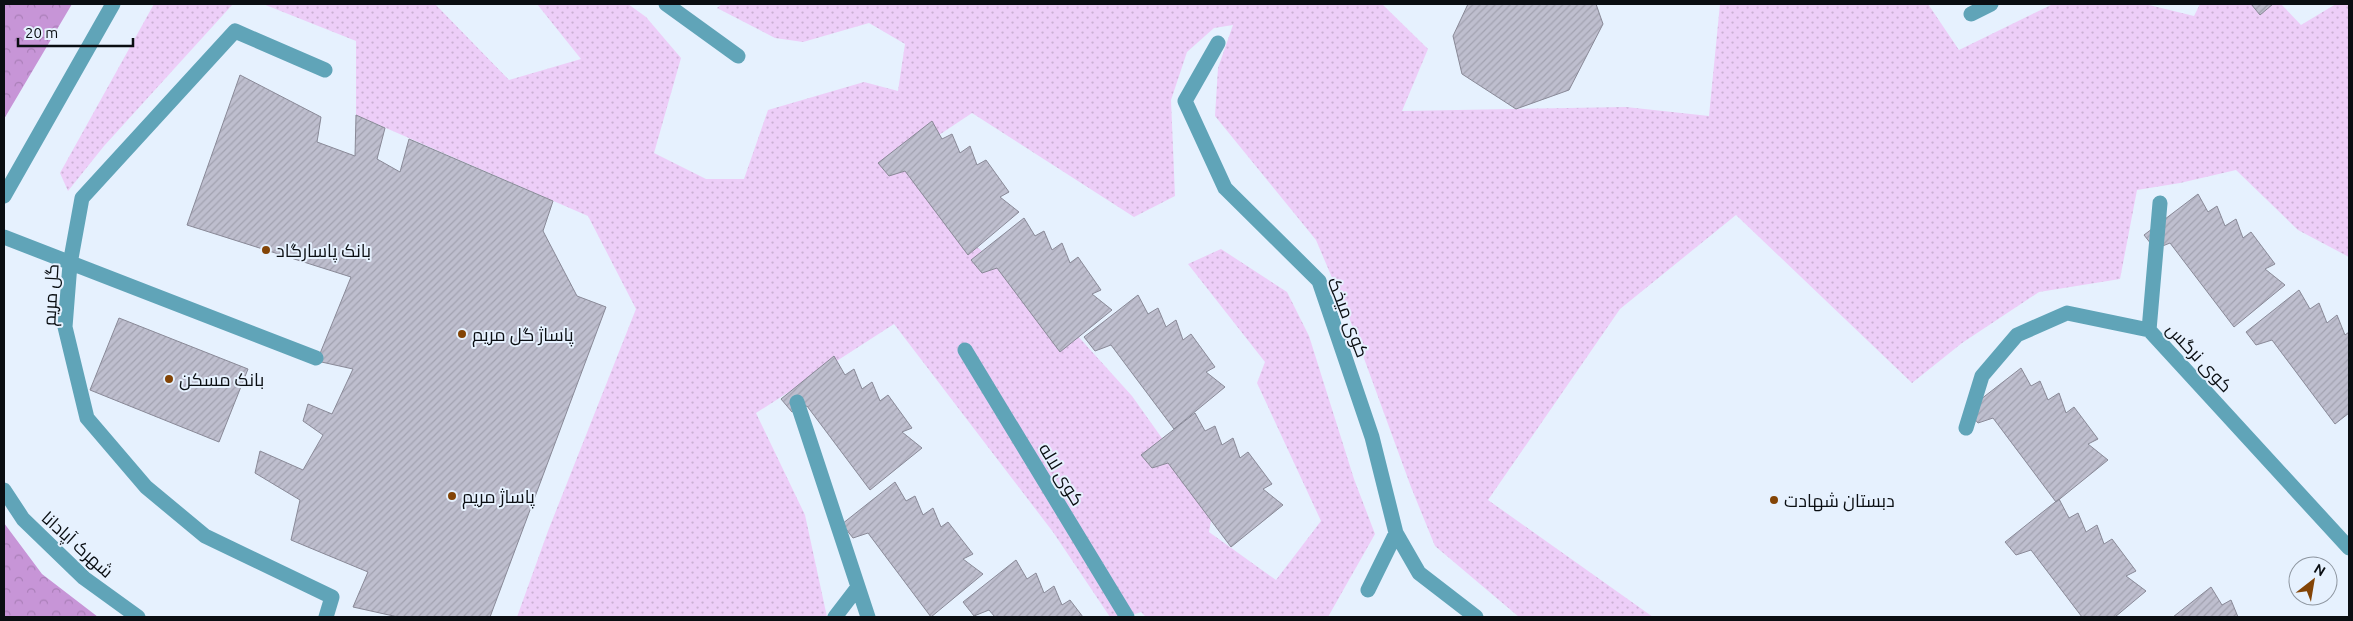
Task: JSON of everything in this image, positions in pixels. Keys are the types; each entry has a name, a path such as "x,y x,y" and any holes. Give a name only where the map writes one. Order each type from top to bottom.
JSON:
{"street":[{"path":"4,196 113,4"},
{"path":"666,4 738,56"},
{"path":"1971,14 1992,4"},
{"name":"گل مریم","path":"325,70 235,31 82,198 70,264 64,327 87,418 146,487 206,536 332,597 326,617"},
{"name":"کوی میخک","path":"1218,43 1185,101 1225,188 1319,281 1372,438 1396,533 1419,572 1476,617"},
{"path":"2149,330 2160,204"},
{"path":"4,237 316,358"},
{"name":"کوی نرگس","path":"1966,428 1982,376 2017,335 2067,313 2149,330 2349,548"},
{"name":"کوی لاله","path":"965,350 1127,617"},
{"path":"797,402 868,617"},
{"name":"شهرک آپادانا","path":"4,490 23,519 84,578 138,617"},
{"path":"1368,590 1396,533"},
{"path":"835,617 858,587"}],"shaded area":[{"path":"154,4 233,4 104,146 68,191 60,173"},
{"path":"263,4 435,4 509,80 581,59 537,4 628,4 646,17 681,58 654,153 706,179 744,179 768,110 864,82 898,91 905,44 869,23 803,42 775,38 717,8 722,4 1382,4 1428,49 1402,111 1626,107 1709,116 1720,4 1928,4 1959,50 2053,4 2145,4 2194,16 2200,4 2281,4 2301,25 2336,4 2349,4 2349,257 2298,230 2236,170 2180,183 2137,190 2120,279 2039,292 1962,343 1912,383 1736,215 1620,309 1488,500 1653,617 1519,617 1435,546 1411,487 1350,320 1316,240 1215,116 1218,68 1233,25 1214,28 1187,52 1171,100 1175,196 1134,217 972,113 903,159 959,232 1057,313 1132,396 1213,510 1209,532 1276,580 1321,521 1257,383 1265,362 1188,264 1221,249 1287,292 1309,336 1354,479 1375,534 1328,617 1146,617 1141,612 1127,617 1110,617 1053,532 894,324 756,413 805,515 827,617 517,617 548,531 636,309 588,216 356,115 356,41"}],"green space":[{"path":"4,4 72,4 4,119"},
{"path":"4,523 42,574 98,617 4,617"}],"building":[{"path":"1468,4 1596,4 1603,24 1569,90 1516,109 1462,74 1453,36"},
{"path":"2251,4 2273,4 2260,15"},
{"name":"پاساژ گل مریم","path":"240,75 321,117 317,142 355,156 356,115 385,128 377,159 400,172 409,139 553,201 543,231 577,296 606,307 490,617 398,617 353,607 368,572 291,540 300,500 255,473 260,451 303,470 323,435 303,421 308,404 332,414 353,369 317,361 351,277 187,225"},
{"path":"932,121 942,139 952,134 960,153 970,146 977,165 986,160 1009,192 1000,197 1019,212 968,255 905,171 889,176 878,163"},
{"path":"2198,194 2208,212 2217,206 2225,226 2236,219 2243,238 2251,232 2275,264 2265,269 2285,285 2234,327 2170,243 2155,249 2144,235"},
{"path":"1024,218 1035,236 1044,231 1052,250 1062,243 1070,263 1078,257 1101,290 1092,294 1112,310 1060,352 997,268 982,273 971,260"},
{"path":"2299,290 2310,309 2319,303 2327,323 2337,315 2345,335 2349,332 2349,413 2335,424 2272,340 2256,345 2246,332"},
{"path":"1138,295 1148,314 1158,308 1166,327 1176,320 1183,340 1191,334 1215,367 1206,372 1225,387 1174,429 1111,345 1095,351 1084,337"},
{"name":"بانک مسکن","path":"119,318 248,369 219,442 90,390"},
{"path":"834,356 845,375 854,369 862,389 872,382 880,401 888,395 912,428 902,432 922,448 870,490 807,406 792,412 781,399"},
{"path":"2021,368 2031,386 2040,381 2048,400 2059,393 2066,413 2074,407 2098,439 2088,444 2108,460 2056,502 1993,418 1978,423 1967,410"},
{"path":"1195,413 1205,431 1215,426 1222,445 1233,438 1240,458 1248,452 1272,484 1263,489 1283,505 1231,547 1168,463 1152,468 1141,455"},
{"path":"895,482 906,501 915,496 923,515 933,508 941,527 948,522 973,554 963,559 983,574 931,617 868,533 853,538 842,524"},
{"path":"2059,499 2069,518 2078,513 2086,532 2097,525 2104,544 2112,539 2136,571 2126,576 2146,591 2115,617 2082,617 2031,550 2016,555 2005,542"},
{"path":"1016,560 1027,579 1036,573 1044,593 1054,586 1062,605 1070,600 1083,617 995,617 989,610 974,616 963,602"},
{"path":"2211,587 2222,605 2231,600 2238,617 2173,617"}],"place":[{"name":"بانک پاسارگاد","path":"266,250"},
{"name":"پاساژ گل مریم","path":"462,334"},
{"name":"بانک مسکن","path":"169,379"},
{"name":"پاساژ مریم","path":"452,496"},
{"name":"دبستان شهادت","path":"1774,500"}]}
